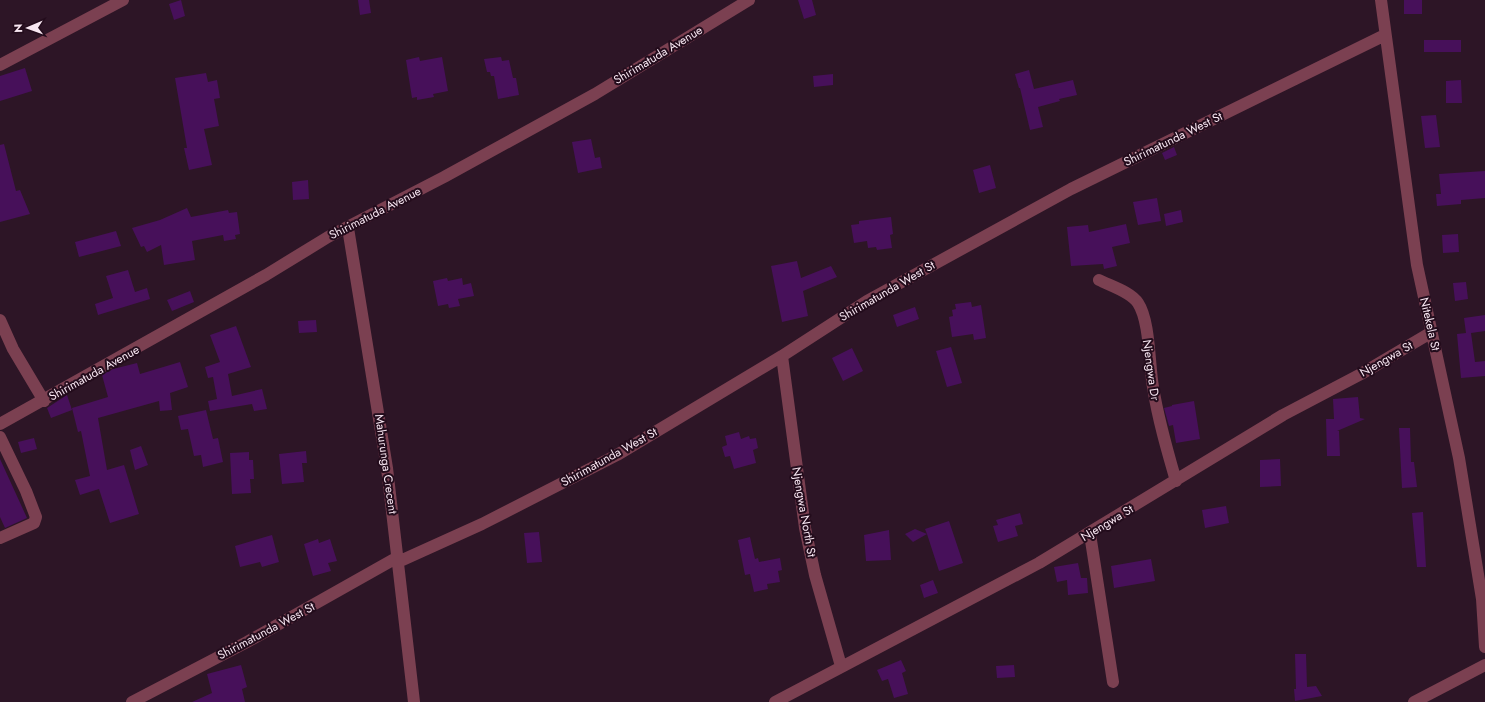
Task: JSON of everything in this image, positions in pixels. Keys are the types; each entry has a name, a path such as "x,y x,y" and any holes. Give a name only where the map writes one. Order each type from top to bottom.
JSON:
{"street":[{"path":"0,65 123,0"},
{"name":"Shirimatuda Avenue","path":"0,424 44,401 266,276 328,237 348,228 595,94 749,0"},
{"name":"Nitekela St","path":"1381,0 1417,264 1459,458 1483,599 1485,647"},
{"name":"Shirimatunda West St","path":"132,702 247,642 398,560 482,524 617,455 782,356 867,301 1071,189 1385,35"},
{"name":"Mahurunga Crecent","path":"348,228 374,378 398,560 414,702"},
{"name":"Njengwa Dr","path":"1099,280 1128,294 1137,302 1143,313 1152,385 1161,430 1176,481"},
{"path":"0,320 13,349 44,401"},
{"name":"Njengwa St","path":"775,702 841,666 929,622 1090,534 1283,415 1361,374 1432,332"},
{"name":"Njengwa North St","path":"782,356 805,528 815,575 841,666"},
{"path":"0,437 26,491 36,517 34,523 0,538"},
{"path":"1090,534 1113,682"},
{"path":"1414,702 1485,665"}],"building":[{"path":"181,0 185,16 174,20 169,4"},
{"path":"358,0 369,0 371,13 360,15"},
{"path":"798,0 812,0 816,15 804,19"},
{"path":"1404,0 1422,0 1422,14 1404,14"},
{"path":"1424,40 1461,40 1461,52 1424,52"},
{"path":"419,57 420,61 442,57 448,91 433,94 434,97 417,100 417,97 412,98 406,60"},
{"path":"501,57 502,61 509,60 513,78 516,78 519,95 498,99 494,76 491,76 490,72 487,72 484,59"},
{"path":"25,68 32,91 0,101 0,76"},
{"path":"1029,70 1034,89 1073,80 1077,95 1059,99 1060,101 1038,107 1043,127 1030,130 1020,88 1015,74"},
{"path":"206,73 208,82 217,80 220,98 214,99 219,126 204,129 212,165 189,170 184,148 187,148 175,78"},
{"path":"833,74 833,85 814,87 813,76"},
{"path":"1461,80 1462,103 1446,103 1446,81"},
{"path":"1436,115 1440,147 1425,148 1421,116"},
{"path":"591,139 595,158 600,157 602,168 578,173 572,142"},
{"path":"4,144 16,191 20,190 30,214 0,222 0,145"},
{"path":"1174,147 1177,155 1165,160 1162,153"},
{"path":"990,165 996,188 979,193 973,170"},
{"path":"1485,171 1485,198 1461,200 1461,204 1437,206 1436,194 1441,194 1439,174"},
{"path":"308,180 309,199 293,200 292,182"},
{"path":"1157,198 1161,221 1138,225 1133,202"},
{"path":"187,208 191,217 228,210 229,213 237,212 240,234 235,235 236,239 224,241 223,235 192,241 195,260 164,265 161,245 147,252 144,246 141,247 132,228 160,220"},
{"path":"1181,210 1183,222 1166,226 1164,214"},
{"path":"891,217 893,234 890,235 892,248 877,250 876,247 868,248 867,241 854,243 851,225 859,224 859,221"},
{"path":"1126,224 1130,243 1112,247 1117,266 1104,269 1103,264 1071,266 1067,227 1088,225 1089,232"},
{"path":"116,231 121,246 79,257 75,242"},
{"path":"1458,234 1459,252 1443,253 1442,235"},
{"path":"797,261 801,278 831,266 837,277 803,291 808,316 782,322 771,266"},
{"path":"128,270 135,292 147,288 150,299 98,315 95,304 113,298 106,276"},
{"path":"447,278 448,281 462,278 463,285 471,283 474,296 458,299 460,306 449,308 448,304 438,306 433,281"},
{"path":"1466,282 1468,299 1455,301 1453,283"},
{"path":"190,291 194,302 172,311 167,300"},
{"path":"971,302 972,307 981,305 986,338 974,340 973,334 952,337 949,317 953,316 952,310 956,309 955,304"},
{"path":"915,307 919,319 897,327 893,315"},
{"path":"1485,315 1485,331 1471,333 1475,362 1485,361 1485,376 1461,378 1457,334 1466,333 1464,318"},
{"path":"316,320 317,332 299,333 298,321"},
{"path":"236,326 251,367 228,374 232,396 262,389 267,409 254,411 252,404 210,411 208,401 217,399 213,377 208,378 205,367 220,362 210,335"},
{"path":"951,347 962,383 947,387 936,351"},
{"path":"852,348 863,371 843,381 832,358"},
{"path":"180,362 188,387 170,393 172,410 160,411 159,401 98,418 107,470 124,465 139,514 110,523 99,489 80,495 75,480 90,476 81,431 78,432 72,408 108,397 102,375 113,369 137,363 140,374"},
{"path":"67,395 72,410 51,418 47,408"},
{"path":"1358,397 1360,418 1365,419 1337,431 1339,431 1340,456 1327,456 1326,419 1334,419 1333,399"},
{"path":"1194,401 1200,439 1176,443 1173,425 1169,426 1164,408"},
{"path":"206,410 213,439 218,438 223,462 203,467 201,455 194,456 188,429 181,430 178,416"},
{"path":"1399,428 1410,428 1411,462 1414,462 1417,487 1402,488"},
{"path":"739,432 741,439 749,436 750,439 756,438 758,448 753,450 756,463 734,469 730,456 725,457 722,447 727,445 725,436"},
{"path":"34,438 37,449 21,453 18,442"},
{"path":"141,446 148,465 135,470 130,450"},
{"path":"306,451 307,463 302,463 304,482 282,484 279,454"},
{"path":"249,452 249,460 253,460 254,479 250,479 251,493 232,494 230,453"},
{"path":"0,459 27,518 5,528 0,517"},
{"path":"1280,459 1281,486 1260,487 1260,460"},
{"path":"1226,506 1229,523 1205,528 1202,510"},
{"path":"1423,512 1426,567 1417,567 1412,513"},
{"path":"1020,513 1023,524 1015,526 1018,536 998,542 993,526 998,525 996,520"},
{"path":"949,521 963,563 939,571 925,529"},
{"path":"915,529 927,534 913,542 905,534"},
{"path":"889,530 891,560 866,561 864,535"},
{"path":"539,532 542,562 527,563 524,533"},
{"path":"272,535 279,562 262,567 260,562 240,567 235,546"},
{"path":"750,537 755,559 758,558 759,562 780,558 782,570 778,571 780,582 767,584 768,589 754,592 750,574 745,575 738,540"},
{"path":"318,539 319,543 330,539 337,561 328,563 331,571 313,576 304,544"},
{"path":"1151,559 1155,581 1114,588 1111,566"},
{"path":"1078,563 1081,578 1087,578 1088,593 1068,595 1067,580 1057,582 1054,567"},
{"path":"933,580 938,593 924,598 920,585"},
{"path":"1295,654 1306,654 1307,687 1316,686 1322,696 1295,701"},
{"path":"901,660 906,671 902,673 908,694 894,698 888,679 882,681 877,670"},
{"path":"241,665 247,687 242,689 245,702 192,702 212,693 207,674"},
{"path":"1014,665 1015,677 997,678 996,666"}]}
